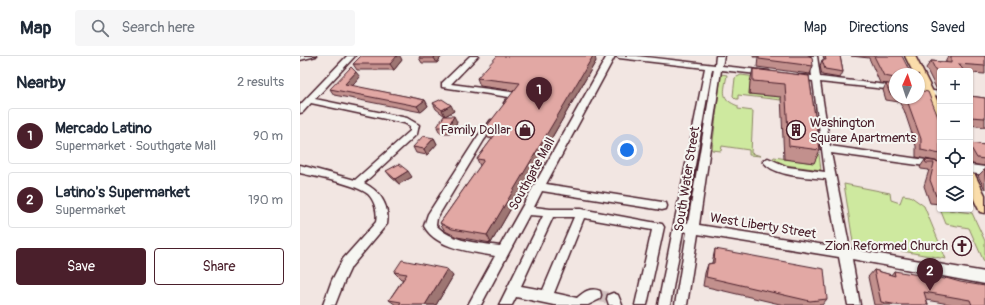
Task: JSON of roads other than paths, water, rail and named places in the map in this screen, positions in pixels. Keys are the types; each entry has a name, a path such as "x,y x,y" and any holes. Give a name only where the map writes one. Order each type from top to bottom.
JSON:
{"main road":[{"path":"910,56 916,68"},
{"path":"925,95 937,113"},
{"path":"973,184 985,208"}],"street":[{"path":"300,58 312,56"},
{"path":"300,110 351,56"},
{"path":"474,56 444,85 515,95 481,138 432,217 430,226 438,235 448,239 504,252"},
{"name":"Southgate Mall","path":"474,305 611,56"},
{"path":"618,56 771,74"},
{"name":"South Water Street","path":"667,304 679,226 714,67 720,56"},
{"path":"813,56 826,149 854,305"},
{"name":"South Water Street","path":"681,305 694,229 714,67"},
{"path":"786,75 889,87"},
{"path":"925,92 937,94"},
{"path":"310,100 407,120 414,125 414,132 357,184"},
{"path":"826,149 937,165"},
{"path":"768,161 771,165 781,169 831,176"},
{"path":"874,161 920,168"},
{"path":"300,169 357,184 371,191 378,200 383,215 381,224 347,263 338,280 329,305"},
{"path":"973,169 985,171"},
{"path":"540,187 662,206"},
{"path":"527,210 550,214 581,213 658,227 641,305"},
{"path":"546,297 581,213"},
{"path":"505,305 550,214"},
{"name":"West Liberty Street","path":"679,226 985,278"},
{"path":"512,290 580,305 588,296 595,295"}],"tunnel":[{"path":"595,295 613,299"}],"place":[{"name":"Mercado Latino","path":"539,110"},
{"name":"Family Dollar","path":"525,130"},
{"name":"Washington Square Apartments","path":"796,130"},
{"name":"Zion Reformed Church","path":"962,246"},
{"name":"Latino's Supermarket","path":"930,291"}]}
